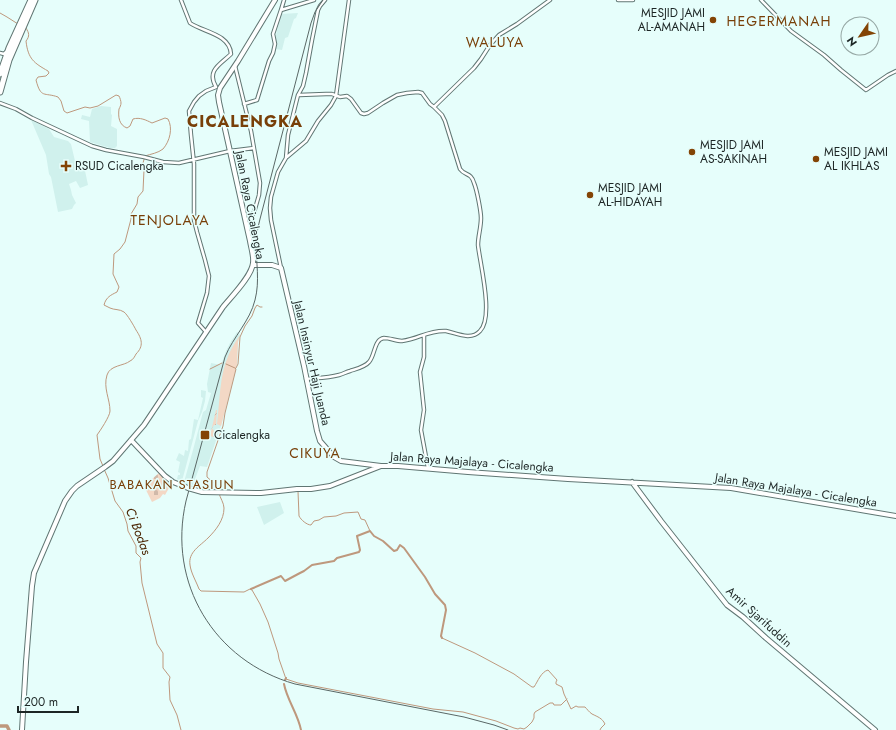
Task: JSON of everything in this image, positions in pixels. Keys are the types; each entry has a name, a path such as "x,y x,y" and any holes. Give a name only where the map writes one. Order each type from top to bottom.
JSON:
{"highway":[{"path":"24,21 31,0"},
{"path":"0,92 7,64 17,36 35,0"},
{"path":"0,74 9,48 17,36"}],"main road":[{"path":"218,88 235,66 275,0"},
{"name":"Jalan Raya Cicalengka","path":"131,440 151,415 222,307 249,275 253,265 253,257 218,98 218,88"},
{"path":"253,265 272,265 281,268"},
{"name":"Jalan Insinyur Haji Juanda","path":"281,268 320,441 334,457 341,461 382,466"},
{"path":"22,730 34,573 65,502 72,491 81,482 103,469 113,461 131,440"},
{"name":"Jalan Raya Majalaya - Cicalengka","path":"131,440 161,472 173,482 194,490 211,492 267,492 320,488 382,466 398,466 568,479 730,488 896,516"},
{"name":"Amir Sjarifuddin","path":"632,482 727,605 875,730"}],"street":[{"path":"180,0 190,23 223,39 231,54 220,63 214,72 213,78 218,88 206,91 199,96 189,111 194,164 194,220 206,260 209,276 207,293 198,323 206,332"},
{"path":"244,104 257,100 275,44 273,34 284,0"},
{"path":"281,10 314,0"},
{"path":"286,158 288,135 298,95 303,86 306,74 318,10 325,0"},
{"path":"281,268 271,220 271,197 278,172 286,158 306,141 336,96 349,0"},
{"path":"434,107 474,68 499,35 550,0"},
{"path":"618,0 633,0"},
{"path":"761,0 791,31 824,55 866,90 896,71"},
{"path":"0,53 4,54 9,48"},
{"path":"235,66 259,171 260,185 255,209 247,229"},
{"path":"298,95 332,94 336,96 349,97 364,114 397,96 414,92 422,93 429,103 444,118 460,169 462,172 471,176 474,182 481,219 478,247 484,280 486,305 483,327 477,334 466,336 439,331 424,334 414,339 400,341 382,338 378,341 372,359 368,364 339,375 306,379"},
{"path":"0,103 16,109 92,146 169,163 179,163 230,151 254,148"},
{"path":"272,265 280,260"},
{"path":"424,334 424,357 420,372 424,410 421,430 428,469"}],"shaded area":[{"path":"298,13 294,19 288,37 285,38 282,50 275,49 275,39 281,14"},
{"path":"101,106 111,107 111,126 117,129 117,146 115,148 90,142 89,121 81,119 82,115 90,117 92,109"},
{"name":"RSUD Cicalengka","path":"31,120 49,129 54,137 68,141 71,144 75,161 82,161 88,185 80,188 76,181 69,184 76,203 72,209 58,212 46,155"},
{"path":"237,332 240,335 238,342 237,364 221,426 207,467 200,466 192,487 186,485 184,482 203,412 206,410 211,393 208,392 207,384 211,363 221,365 226,351"},
{"path":"201,390 206,391 205,401 198,421 182,481 177,479 178,475 180,475 178,472 180,462 176,460 179,453 184,456 185,450 188,451 194,419 198,420 203,398 201,397"},
{"path":"280,502 284,513 264,525 257,507"}],"green space":[{"path":"240,335 238,342 237,364 221,426 217,424 223,371 230,351"},
{"path":"216,410 216,425 212,428 214,431 218,432 216,438 210,436"},
{"path":"160,472 168,481 167,483 169,488 165,495 163,494 160,498 152,502 146,490 149,487 146,482 151,480"}],"waterway":[{"name":"Ci Bodas","path":"0,13 18,24"},
{"name":"Ci Bodas","path":"25,27 29,36 26,41 28,52 32,60 49,73 46,76 38,77 36,80 38,86 44,94 58,97 64,111 67,113 85,107 90,108 98,106 116,95 119,96 121,100 119,118 124,127 127,128 130,126 133,119 136,118 152,123 165,118 168,119 170,123 169,138 163,149 145,156 143,163 143,191 138,197 137,204 131,214 125,242 114,254 113,274 119,287 117,292 107,298 104,305 125,313 138,333 141,339 141,345 132,360 111,369 107,375 106,389 110,413 97,435 100,459 103,466"},
{"path":"236,368 238,364 240,337 257,305 262,307"},
{"path":"210,369 222,363"},
{"path":"218,490 215,484 207,477 207,472 223,426 236,369 226,364"},
{"name":"Ci Bodas","path":"104,469 115,501 123,512 128,531 136,546 136,553 141,558 142,583 157,644 163,653 163,668 170,677 170,700 177,715 181,730"},
{"path":"298,491 299,516 309,525 324,517 358,512 361,519 365,520 370,531"},
{"path":"219,493 224,506 223,517 214,532 195,550 191,556 191,571 201,591 244,592 250,589 252,590 268,622 286,679 298,683 433,709 463,712 518,729 524,729 527,727 532,722 535,712 550,703 553,703 554,705 561,705 567,699"},
{"path":"251,589 281,576 285,581 312,565 334,561 337,558 359,552 360,550 357,536 370,531 374,536 383,541 394,551 397,550 400,545 404,548 425,577 435,594 445,605 446,610 441,636 442,638"},
{"path":"442,638 475,653 514,674 532,687 534,687 543,673 548,670 557,680 556,684 562,687 571,709 576,706 585,707 591,713 603,720 605,724 600,730"},
{"path":"284,684 298,718 301,730"},
{"path":"0,726 7,726 9,730"}],"railway":[{"path":"323,0 315,12 311,23 259,225 256,241 258,279 253,308 225,357 186,501 182,531 184,561 191,589 203,615 220,638 241,657 266,673 295,684 464,717 508,730"}],"place":[{"name":"MESJID JAMI AL-AMANAH","path":"713,20"},
{"name":"MESJID JAMI AS-SAKINAH","path":"692,152"},
{"name":"MESJID JAMI AL IKHLAS","path":"816,159"},
{"name":"RSUD Cicalengka","path":"66,166"},
{"name":"MESJID JAMI AL-HIDAYAH","path":"590,195"},
{"name":"Cicalengka","path":"205,435"}],"district":[{"name":"HEGERMANAH","path":"779,21"},
{"name":"WALUYA","path":"495,42"},
{"name":"CICALENGKA","path":"245,121"},
{"name":"TENJOLAYA","path":"170,220"},
{"name":"CIKUYA","path":"315,453"},
{"name":"BABAKAN STASIUN","path":"172,484"}]}
